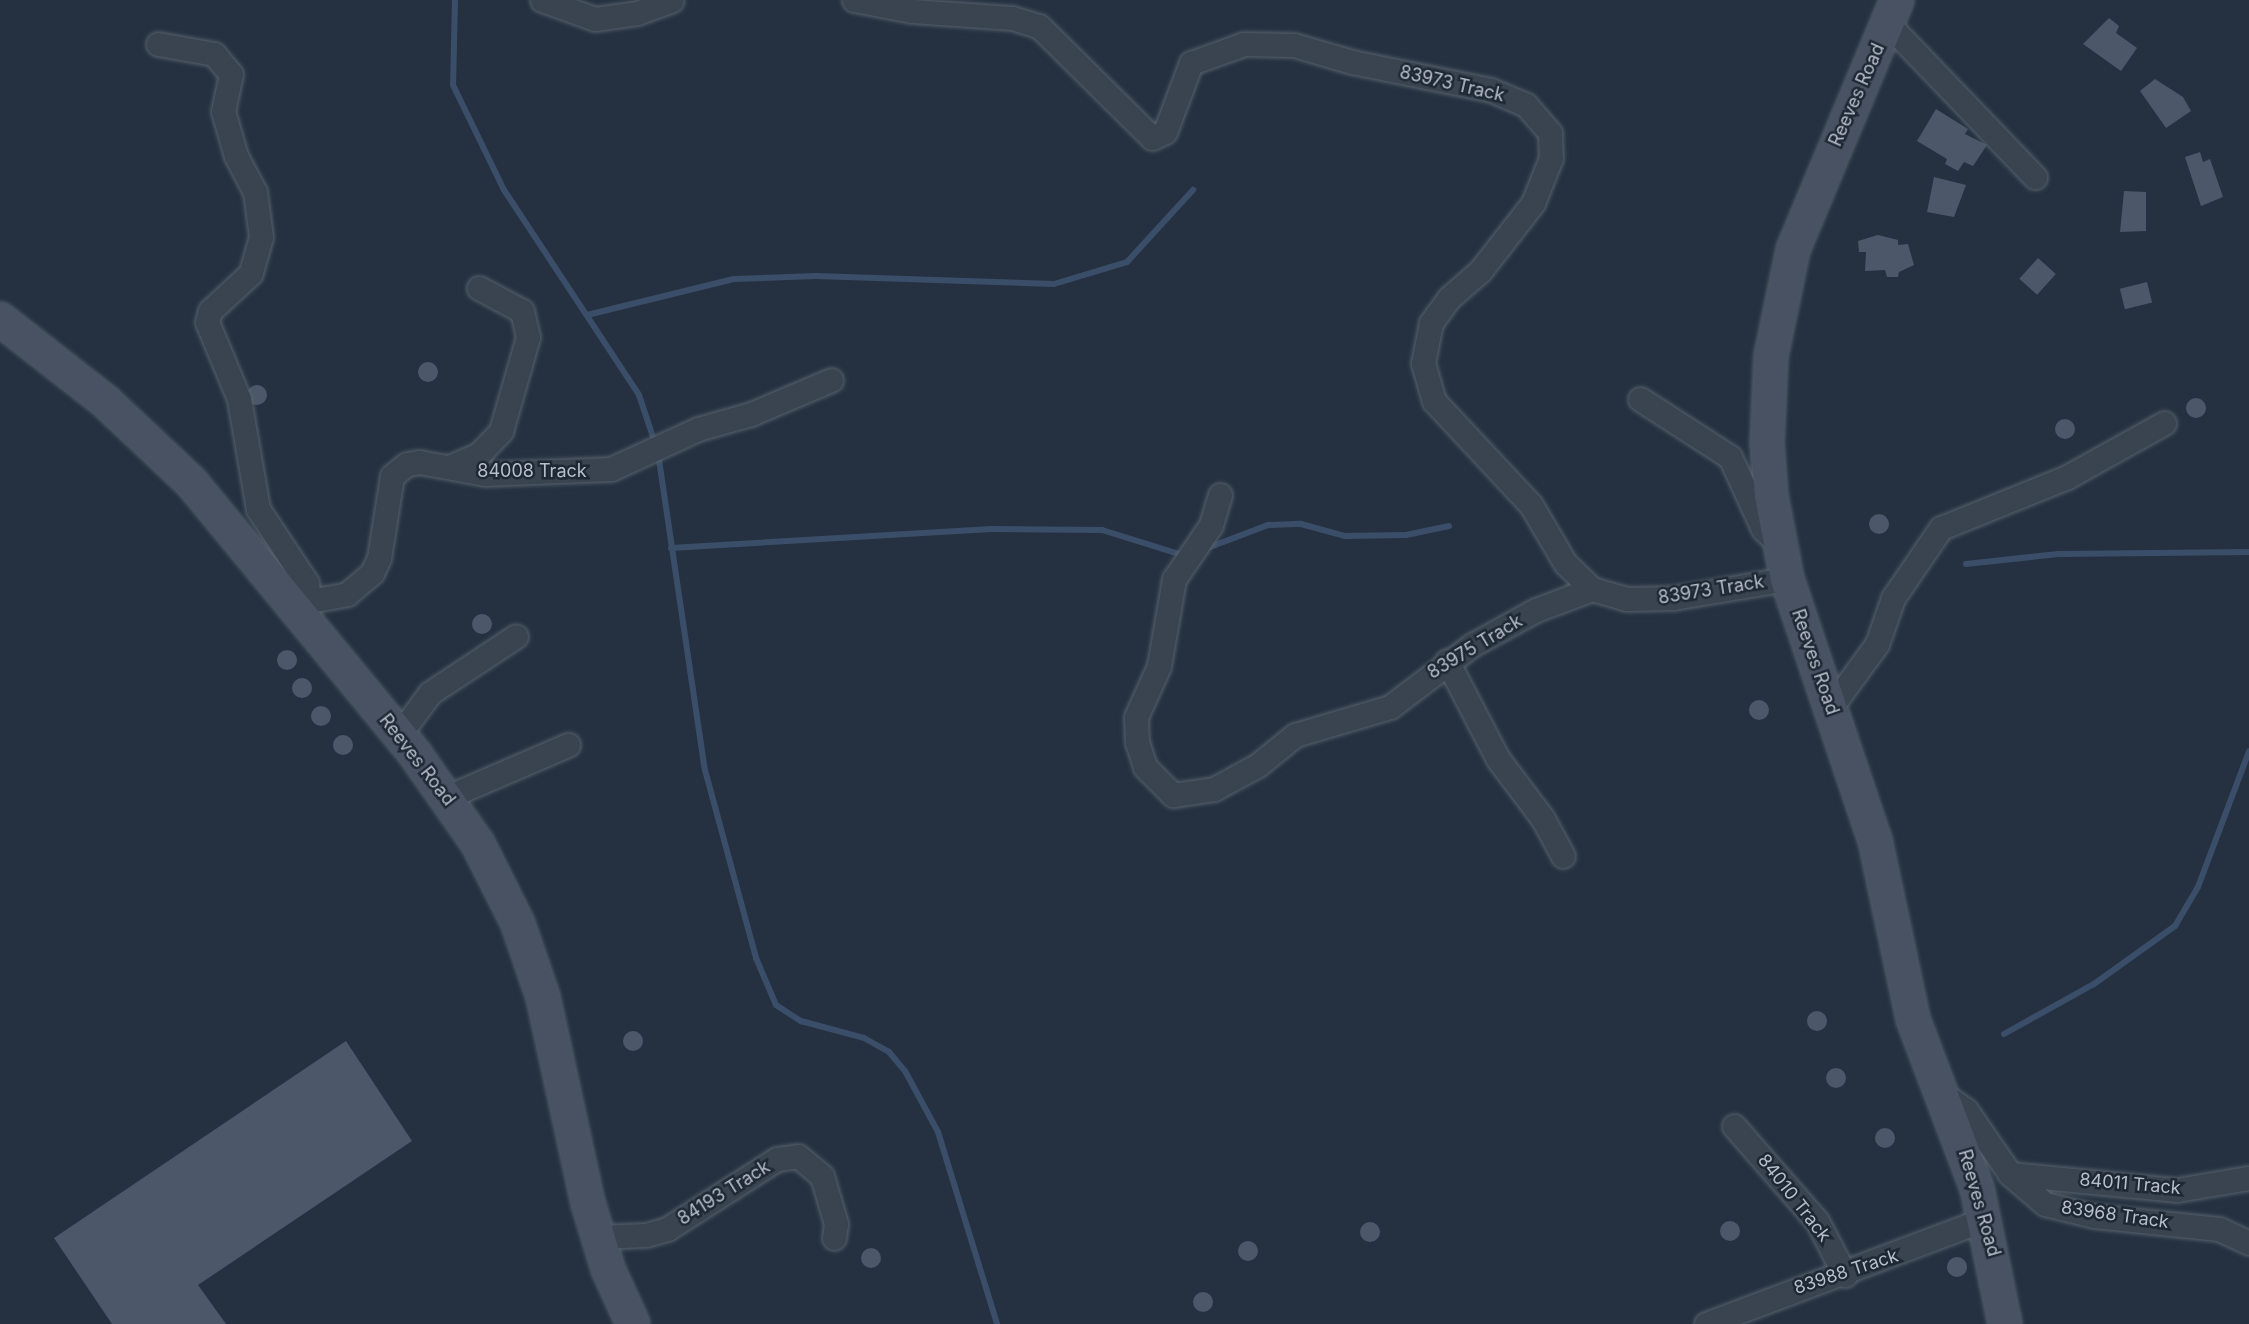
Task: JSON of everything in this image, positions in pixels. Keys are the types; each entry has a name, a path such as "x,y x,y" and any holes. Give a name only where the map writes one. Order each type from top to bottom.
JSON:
{"street":[{"path":"542,0 595,19 637,13 672,0"},
{"name":"83973 Track","path":"854,0 912,11 1012,18 1039,26 1152,138 1165,132 1191,63 1244,44 1294,45 1352,62 1491,90 1526,105 1548,127 1552,139 1541,188 1499,248 1449,298 1431,324 1423,363 1426,383 1445,416 1531,505 1565,563 1592,589 1627,599 1673,598 1787,579"},
{"path":"1893,12 2035,177"},
{"name":"Reeves Road","path":"1893,12 1804,217 1781,298 1767,418 1771,496 1787,579 1875,840 1903,985 1986,1219 2005,1324"},
{"path":"158,44 214,54 230,74 223,111 236,156 255,192 261,237 251,273 210,311 208,326 239,399 258,509 302,571 304,608"},
{"path":"449,467 479,454 500,431 528,337 529,326 522,311 479,288"},
{"name":"Reeves Road","path":"0,319 76,376 156,446 204,497 304,608 447,797 494,872 529,954 543,997 598,1237 633,1324"},
{"name":"84008 Track","path":"304,608 347,594 372,573 379,558 395,471 415,462 485,474 611,470 698,429 751,414 831,380"},
{"path":"1640,399 1730,457 1763,529 1780,545"},
{"path":"1830,707 1877,644 1893,598 1941,528 2067,477 2164,423"},
{"name":"83975 Track","path":"1220,495 1211,525 1174,579 1159,666 1136,717 1140,755 1160,788 1173,795 1214,789 1258,765 1295,735 1390,706 1447,661 1536,610 1592,589"},
{"path":"399,735 430,693 516,636"},
{"path":"1447,661 1498,760 1543,819 1563,856"},
{"path":"447,797 568,745"},
{"name":"83968 Track","path":"1943,1094 1966,1110 2010,1174 2045,1204 2062,1210 2207,1226 2249,1243"},
{"name":"84010 Track","path":"1734,1126 1817,1221 1845,1275"},
{"name":"84193 Track","path":"598,1237 646,1235 667,1229 778,1159 798,1156 822,1176 836,1224 834,1238"},
{"name":"84011 Track","path":"2010,1174 2177,1190 2249,1178"},
{"name":"83988 Track","path":"1706,1324 1845,1275 1986,1219"}],"building":[{"path":"2109,18 2119,26 2116,33 2137,48 2121,71 2083,44"},
{"path":"2155,79 2183,97 2191,111 2166,128 2140,91"},
{"path":"1936,109 1968,129 1965,134 1987,145 1973,166 1964,162 1958,171 1945,164 1947,159 1917,141"},
{"path":"2200,152 2203,162 2210,159 2223,197 2201,206 2185,157"},
{"path":"1934,177 1966,185 1954,217 1927,212"},
{"path":"2124,191 2146,192 2146,231 2120,232"},
{"path":"1878,235 1898,240 1898,245 1908,244 1914,265 1899,272 1898,277 1887,277 1885,270 1865,271 1866,252 1859,252 1858,241"},
{"path":"2038,258 2056,274 2037,295 2019,279"},
{"path":"2147,282 2152,302 2125,309 2120,289"},
{"path":"428,362 435,365 438,372 435,379 428,382 421,379 418,372 421,365"},
{"path":"257,385 264,388 267,395 264,402 257,405 250,402 247,395 250,388"},
{"path":"2196,398 2203,401 2206,408 2203,415 2196,418 2189,415 2186,408 2189,401"},
{"path":"2065,419 2072,422 2075,429 2072,436 2065,439 2058,436 2055,429 2058,422"},
{"path":"1879,514 1886,517 1889,524 1886,531 1879,534 1872,531 1869,524 1872,517"},
{"path":"482,614 489,617 492,624 489,631 482,634 475,631 472,624 475,617"},
{"path":"287,650 294,653 297,660 294,667 287,670 280,667 277,660 280,653"},
{"path":"302,678 309,681 312,688 309,695 302,698 295,695 292,688 295,681"},
{"path":"1759,700 1766,703 1769,710 1766,717 1759,720 1752,717 1749,710 1752,703"},
{"path":"321,706 328,709 331,716 328,723 321,726 314,723 311,716 314,709"},
{"path":"343,735 350,738 353,745 350,752 343,755 336,752 333,745 336,738"},
{"path":"1817,1011 1824,1014 1827,1021 1824,1028 1817,1031 1810,1028 1807,1021 1810,1014"},
{"path":"633,1031 640,1034 643,1041 640,1048 633,1051 626,1048 623,1041 626,1034"},
{"path":"346,1041 412,1141 198,1285 226,1324 112,1324 54,1238"},
{"path":"1836,1068 1843,1071 1846,1078 1843,1085 1836,1088 1829,1085 1826,1078 1829,1071"},
{"path":"1885,1128 1892,1131 1895,1138 1892,1145 1885,1148 1878,1145 1875,1138 1878,1131"},
{"path":"1730,1221 1737,1224 1740,1231 1737,1238 1730,1241 1723,1238 1720,1231 1723,1224"},
{"path":"1370,1222 1377,1225 1380,1232 1377,1239 1370,1242 1363,1239 1360,1232 1363,1225"},
{"path":"1248,1241 1255,1244 1258,1251 1255,1258 1248,1261 1241,1258 1238,1251 1241,1244"},
{"path":"871,1248 878,1251 881,1258 878,1265 871,1268 864,1265 861,1258 864,1251"},
{"path":"1957,1257 1964,1260 1967,1267 1964,1274 1957,1277 1950,1274 1947,1267 1950,1260"},
{"path":"1203,1292 1210,1295 1213,1302 1210,1309 1203,1312 1196,1309 1193,1302 1196,1295"}],"waterway":[{"path":"455,0 453,85 504,190 639,395 655,443"},
{"path":"587,315 734,279 816,276 1054,284 1127,262 1193,190"},
{"path":"658,453 705,770 756,958 776,1005 801,1021 864,1038 889,1052 905,1071 938,1132 997,1324"},
{"path":"1202,550 1268,525 1301,524 1345,536 1406,535 1449,526"},
{"path":"671,548 991,529 1102,530 1186,556"},
{"path":"1966,564 2058,554 2249,552"},
{"path":"2004,1034 2094,984 2175,926 2198,887 2249,751"}]}
